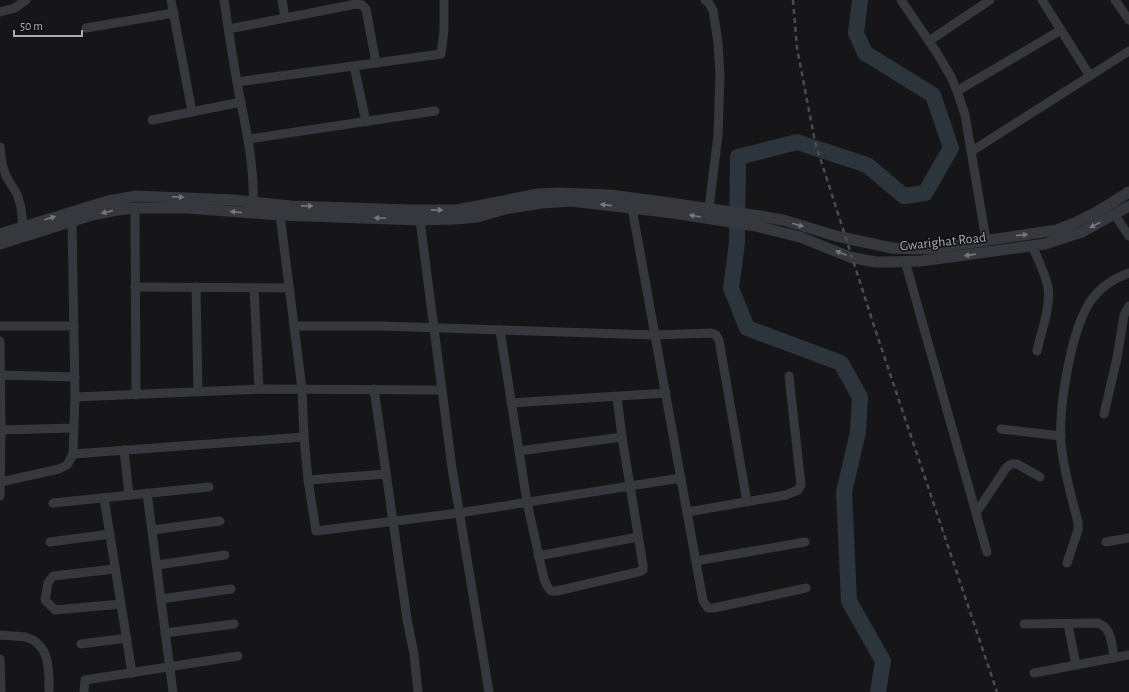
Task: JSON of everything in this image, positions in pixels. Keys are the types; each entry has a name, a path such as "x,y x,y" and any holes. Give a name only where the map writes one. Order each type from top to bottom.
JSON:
{"street":[{"path":"0,12 15,8 26,0"},
{"path":"171,0 192,112"},
{"path":"224,0 237,82 249,139 254,183 253,214"},
{"path":"282,0 285,18"},
{"path":"237,82 441,54 444,30 444,0"},
{"path":"705,0 713,10 718,43 720,76 715,212"},
{"path":"901,0 929,41 951,77 957,91 965,115 986,240"},
{"path":"929,41 990,0"},
{"path":"1042,0 1090,76"},
{"path":"1115,0 1129,20"},
{"path":"228,29 362,4 366,9 376,63"},
{"path":"86,28 174,13"},
{"path":"957,91 1061,30"},
{"path":"972,151 1129,51"},
{"path":"354,66 366,122"},
{"path":"152,120 241,102"},
{"path":"249,139 435,111"},
{"path":"0,146 4,170 17,194 21,207 23,226"},
{"path":"0,234 108,201 136,196 351,209 457,210 538,194 558,193 610,196 715,212 758,221 783,220 836,236 892,248 923,249 1056,230 1094,214 1129,192"},
{"path":"0,244 72,221 117,210 134,208 187,208 253,214 420,220 477,217 542,203 571,202 632,208 715,212"},
{"name":"Gwarighat Road","path":"758,221 850,257 875,262 921,261 1032,246 1051,242 1082,232 1129,206"},
{"path":"134,208 136,395"},
{"path":"632,208 703,601 708,608 714,608 806,588"},
{"path":"280,215 302,389 308,480 316,531 459,512 681,478"},
{"path":"1115,215 1129,236"},
{"path":"420,220 452,468 489,692"},
{"path":"0,482 67,465 73,454 75,377 72,221"},
{"path":"1032,246 1045,276 1049,298 1037,351"},
{"path":"906,261 987,552"},
{"path":"1067,563 1078,530 1078,522 1062,451 1061,436 1065,384 1076,333 1083,314 1092,299 1101,289 1129,273"},
{"path":"135,287 289,288"},
{"path":"196,288 198,392"},
{"path":"254,288 259,389"},
{"path":"1104,414 1117,358 1124,315 1129,306"},
{"path":"0,326 74,326"},
{"path":"294,326 381,326 654,335 711,333 716,335 718,340 748,502"},
{"path":"500,330 527,502 544,579 551,591 557,591 643,570 617,397"},
{"path":"0,340 0,496"},
{"path":"0,375 75,377"},
{"path":"687,512 786,495 798,490 801,485 788,376"},
{"path":"75,397 259,389 441,390"},
{"path":"374,389 407,619 414,654 418,692"},
{"path":"511,403 666,393"},
{"path":"1,430 74,428"},
{"path":"1001,429 1061,436"},
{"path":"73,454 304,437"},
{"path":"519,452 622,437"},
{"path":"124,450 129,495"},
{"path":"976,513 1006,468 1011,464 1017,464 1040,477"},
{"path":"308,480 386,474"},
{"path":"54,503 209,486"},
{"path":"147,493 173,692"},
{"path":"104,498 132,673"},
{"path":"152,530 220,521"},
{"path":"50,542 110,534"},
{"path":"538,556 638,538"},
{"path":"1106,542 1129,538"},
{"path":"696,561 805,542"},
{"path":"157,565 225,555"},
{"path":"115,569 53,576 48,583 45,600 55,610 121,604"},
{"path":"161,599 231,589"},
{"path":"165,633 234,624"},
{"path":"1024,624 1102,624 1109,633 1114,658"},
{"path":"1068,624 1076,665"},
{"path":"0,635 25,637 41,646 47,656 49,692"},
{"path":"81,644 127,638"},
{"path":"1034,673 1129,655"},
{"path":"84,692 86,680 238,656"},
{"path":"0,659 1,692"}],"waterway":[{"path":"860,0 856,33 865,53 933,95 951,148 925,193 904,196 867,165 797,142 738,157 737,243 731,288 747,328 841,363 860,397 858,432 844,492 849,601 883,661 878,692"}],"railway":[{"path":"793,0 797,48 815,142 877,335 997,692"}]}
